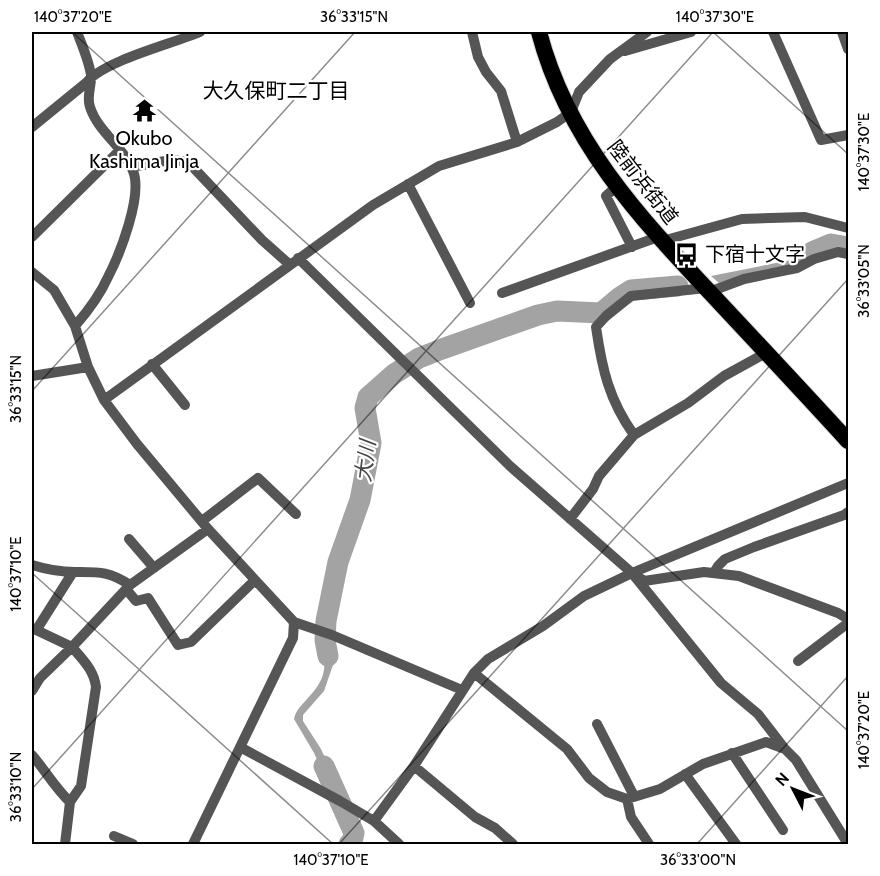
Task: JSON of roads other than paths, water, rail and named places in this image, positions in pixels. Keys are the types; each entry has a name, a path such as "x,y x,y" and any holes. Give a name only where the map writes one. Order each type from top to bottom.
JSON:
{"highway":[{"name":"陸前浜街道","path":"539,32 555,77 571,112 589,147 616,187 660,239 849,441"}],"street":[{"path":"75,326 91,307 109,276 123,238 135,197 136,184 131,167 90,109 88,98 92,76 77,32"},
{"path":"32,127 92,76 134,56 200,32"},
{"path":"472,32 478,57 501,91 517,142"},
{"path":"618,54 647,32"},
{"path":"104,400 373,205 439,166 517,142 557,122 571,112 579,92 610,58 691,32"},
{"path":"773,32 821,140 849,135"},
{"path":"842,32 849,49"},
{"path":"108,162 109,137"},
{"path":"32,237 120,150"},
{"path":"131,167 169,160 189,163 262,240 294,261 405,363 510,466 644,581 704,572 739,576 838,613 849,621 798,661"},
{"path":"408,184 470,303"},
{"path":"616,187 606,196 632,247"},
{"path":"502,293 632,247 742,219 805,217 849,228"},
{"path":"634,435 612,399 601,365 596,327 606,316 631,296 707,290 744,279 797,268 814,259 838,252 849,254"},
{"path":"32,272 54,290 75,326 88,367 104,400 137,444 205,525 294,622 332,635 462,690"},
{"path":"570,519 593,489 599,476 634,435 688,403 724,376 766,353"},
{"path":"152,364 184,405"},
{"path":"32,376 88,367"},
{"path":"32,691 40,678 128,587 154,568 258,478 297,514"},
{"path":"374,821 414,766 462,690 488,659 543,626 584,596 632,573 849,483"},
{"path":"714,573 725,560 849,512"},
{"path":"129,539 154,568"},
{"path":"32,565 73,572 94,571 110,574 128,587 136,602 148,598 178,645 191,642 255,580"},
{"path":"64,844 70,802 81,786 96,687 95,678 91,669 72,647 34,629 73,572"},
{"path":"632,573 721,683 758,714 772,730 796,760 848,843"},
{"path":"193,844 293,638 294,622"},
{"path":"474,673 567,749 589,778 607,792 631,798 660,789 702,764 766,742 785,749"},
{"path":"597,724 631,798 631,817 649,844"},
{"path":"240,747 374,821 399,844"},
{"path":"732,753 783,830"},
{"path":"32,755 60,794 70,802"},
{"path":"414,766 475,818 495,828 513,844"},
{"path":"685,774 736,844"},
{"path":"114,836 133,844"}],"waterway":[{"name":"大川","path":"812,252 831,244 848,247"},
{"name":"大川","path":"328,656 325,640 326,621 338,562 360,500 371,443 365,408 368,397 394,374 419,358 442,349 538,315 557,311 601,313 631,290 678,286"},
{"name":"大川","path":"324,766 354,833 352,842 349,844"}],"place":[{"name":"Okubo Kashima Jinja","path":"144,110"},
{"name":"下宿十文字","path":"687,254"}],"district":[{"name":"大久保町二丁目","path":"276,90"}]}
